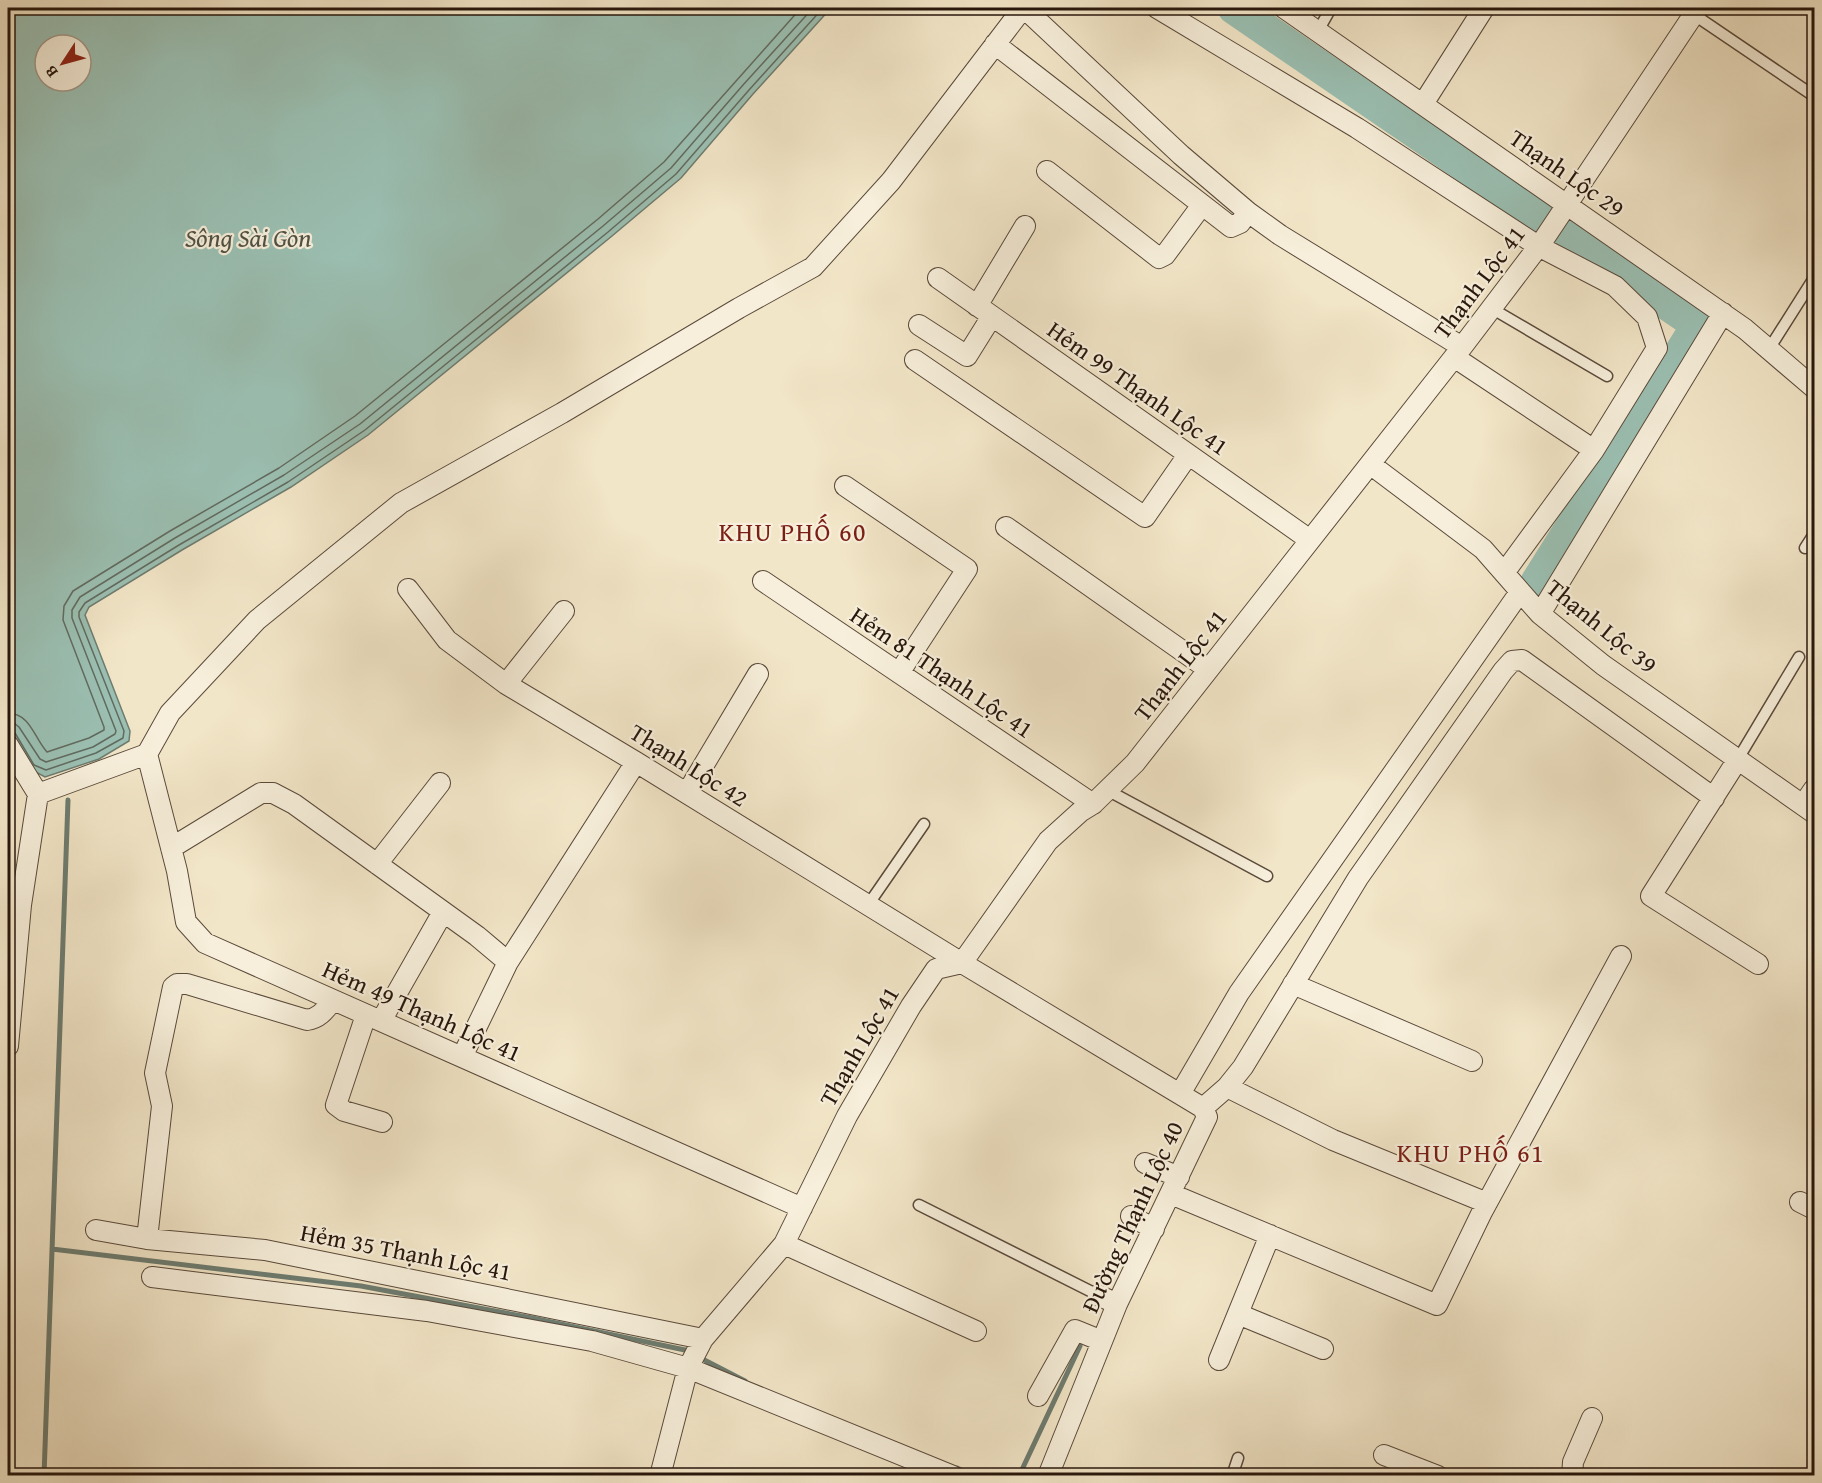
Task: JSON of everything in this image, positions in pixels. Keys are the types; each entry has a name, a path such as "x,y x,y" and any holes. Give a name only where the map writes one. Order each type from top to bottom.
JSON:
{"street":[{"path":"38,794 147,754 170,713 257,620 401,503 562,413 813,267 891,181 1023,8 1181,155 1248,212 1458,352 1594,450"},
{"path":"1157,8 1615,286 1647,317 1657,348 1594,450 1504,573"},
{"name":"Thạnh Lộc 29","path":"1284,8 1723,313 1815,388"},
{"path":"1423,104 1484,8"},
{"name":"Thạnh Lộc 41","path":"688,1368 703,1339 784,1244 847,1116 911,1006 936,969 962,963 1048,841 1100,797 1135,763 1458,352 1541,242 1695,11"},
{"path":"995,44 1231,227 1240,223 1248,212"},
{"path":"1047,171 1159,258 1165,255 1202,205"},
{"path":"919,325 967,356 984,311 1025,226"},
{"name":"Hẻm 99 Thạnh Lộc 41","path":"938,278 1310,540"},
{"path":"1540,614 1723,313"},
{"path":"915,360 1145,517 1188,454"},
{"name":"Thạnh Lộc 39","path":"1370,464 1483,549 1540,614 1603,665 1738,759 1811,803"},
{"path":"845,486 967,569 899,673"},
{"path":"1006,526 1208,669"},
{"name":"Hẻm 81 Thạnh Lộc 41","path":"763,581 899,673 1100,797"},
{"name":"Thạnh Lộc 42","path":"408,589 447,640 506,684 962,963"},
{"path":"1180,1094 1239,993 1521,592"},
{"path":"506,684 564,611"},
{"path":"1203,1108 1227,1087 1243,1066 1358,878 1503,670 1512,661 1522,660 1714,798"},
{"path":"687,794 758,674"},
{"path":"8,745 38,794 12,955 8,1046"},
{"name":"Hẻm 49 Thạnh Lộc 41","path":"147,754 177,871 186,922 205,943 802,1208"},
{"path":"1738,759 1651,896 1758,964"},
{"path":"462,1057 508,962 636,762"},
{"path":"377,864 440,783"},
{"path":"171,848 253,797 267,792 273,793 294,804 477,936 508,962"},
{"path":"382,1122 344,1111 336,1105 373,1018 443,912"},
{"path":"1145,1163 1175,1186 1270,1235 1437,1305 1487,1203 1621,956"},
{"name":"Đường Thạnh Lộc 40","path":"962,963 1203,1108 1207,1117 1117,1304 1048,1476"},
{"path":"147,1239 162,1106 155,1073 173,987 177,984 187,984 308,1020 320,1016 333,1000"},
{"path":"1293,984 1472,1061"},
{"path":"1227,1087 1333,1140 1487,1203"},
{"path":"1131,1216 1154,1229"},
{"name":"Hẻm 35 Thạnh Lộc 41","path":"96,1230 147,1239 265,1250 703,1339"},
{"path":"1219,1360 1270,1235"},
{"path":"784,1244 976,1331"},
{"path":"152,1277 427,1311 592,1341 688,1368 953,1476"},
{"path":"1098,1295 1117,1304"},
{"path":"1238,1314 1323,1349"},
{"path":"1038,1396 1075,1330 1102,1341"},
{"path":"660,1476 688,1368"},
{"path":"1572,1476 1573,1462 1592,1418"},
{"path":"1384,1455 1438,1476"}],"lane":[{"path":"1318,31 1331,8"},
{"path":"1695,11 1815,96"},
{"path":"1769,349 1815,278"},
{"path":"1491,308 1607,376"},
{"path":"1805,548 1815,534"},
{"path":"1738,759 1798,657"},
{"path":"1100,797 1267,876"},
{"path":"867,905 924,824"},
{"path":"919,1205 1098,1295"},
{"path":"1232,1476 1238,1458"}],"water":[{"name":"Sông Sài Gòn","path":"8,8 831,8 681,178 368,435 291,487 89,607 85,615 130,731 129,741 99,759 45,777 30,769 8,732"}],"waterway":[{"path":"1234,8 1698,325 1537,582"},
{"path":"44,1476 68,800"},
{"path":"52,1249 361,1286 532,1318 685,1350 745,1381"},
{"path":"1019,1476 1080,1346"},
{"path":"957,1468 974,1476"}],"district":[{"name":"KHU PHỐ 60","path":"793,531"},
{"name":"KHU PHỐ 61","path":"1471,1152"}]}
